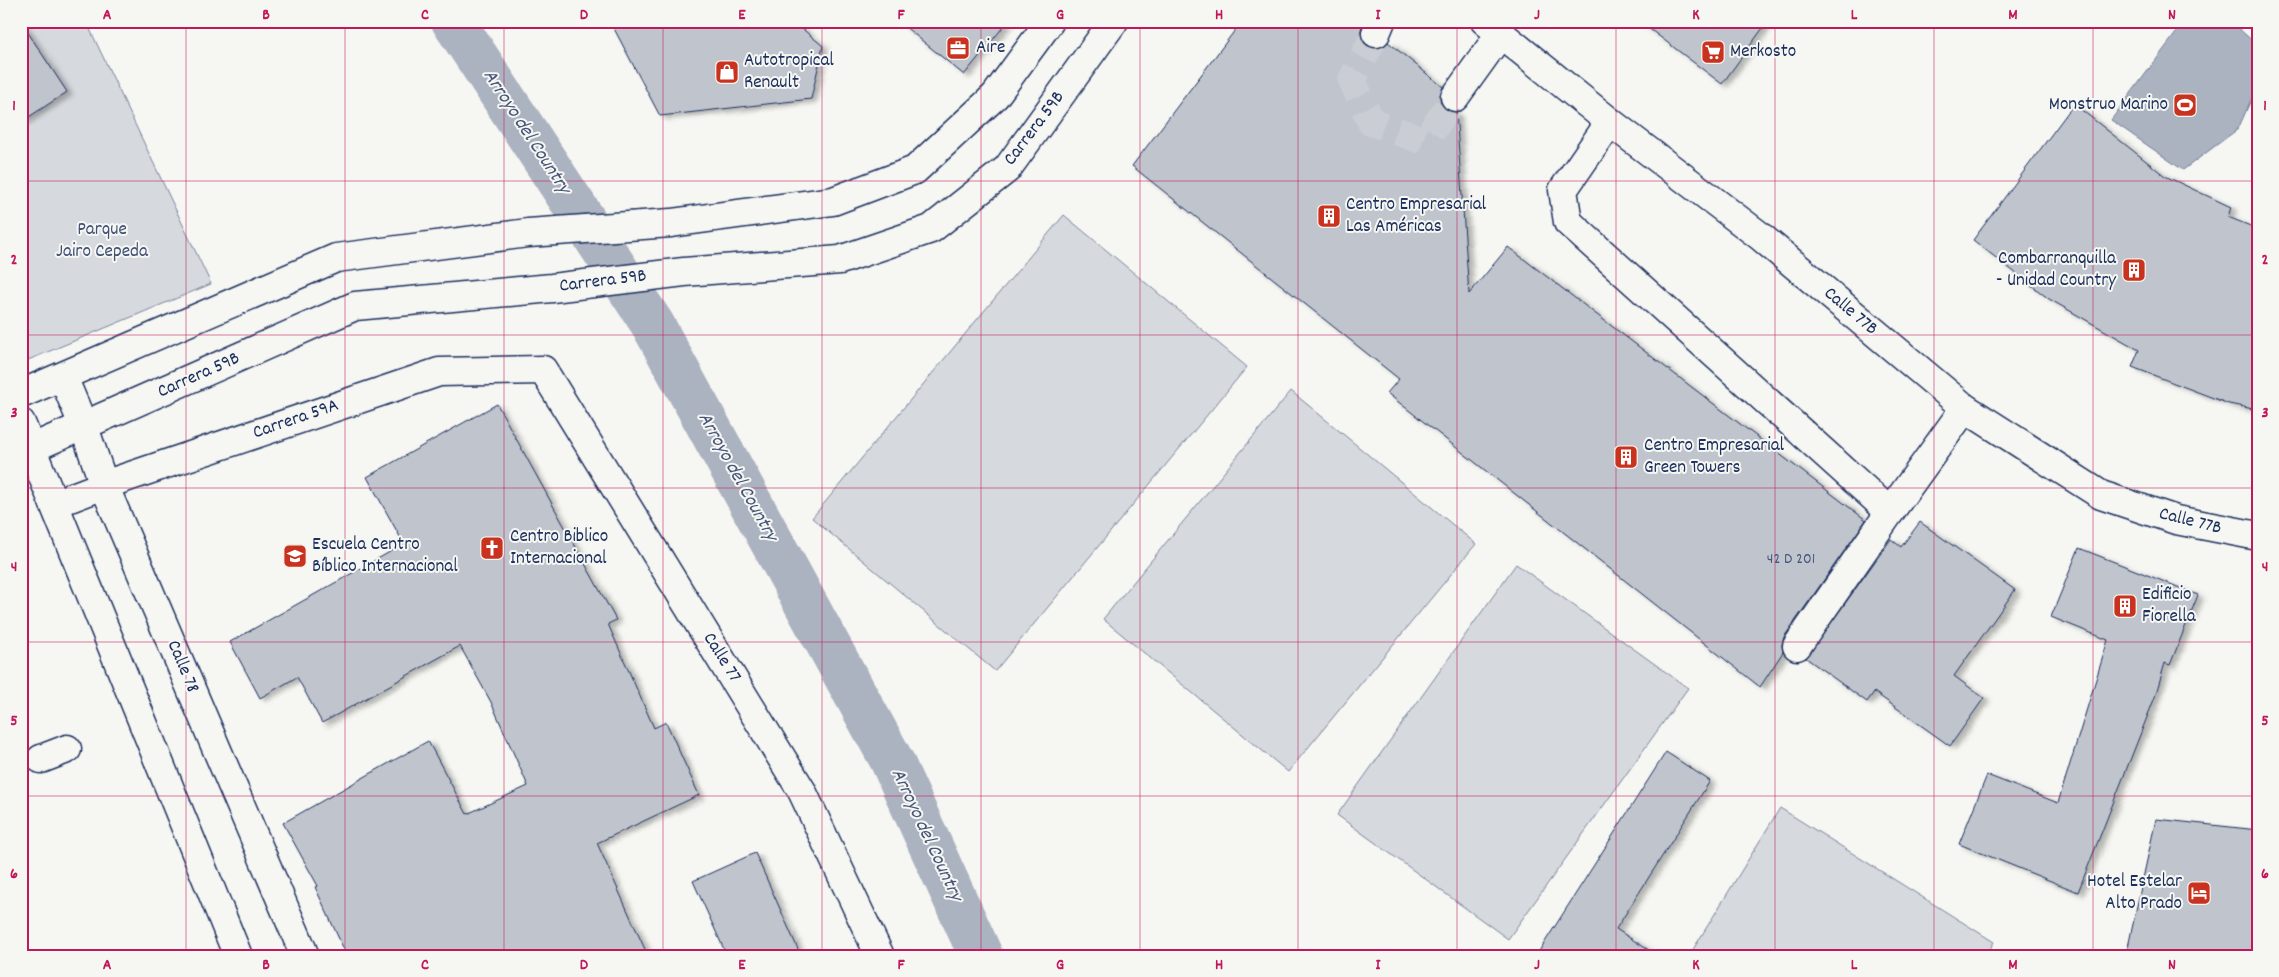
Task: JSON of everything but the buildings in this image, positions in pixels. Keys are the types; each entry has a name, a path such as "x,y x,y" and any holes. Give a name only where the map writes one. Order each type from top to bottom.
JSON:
{"street":[{"path":"21,394 336,258 528,233 671,223 833,200 915,170 995,96 1050,21"},
{"name":"Carrera 59B","path":"26,451 355,306 552,288 684,272 840,260 931,229 1007,169 1114,21"},
{"path":"1455,97 1493,27"},
{"name":"Calle 77B","path":"1493,27 1610,122 1760,236 1965,408 2101,495 2176,520 2254,536"},
{"path":"1610,122 1563,190 1568,222 1890,512"},
{"name":"Carrera 59A","path":"54,504 104,484 439,372 543,370"},
{"name":"Calle 77","path":"543,370 802,791 880,956"},
{"name":"Calle 78","path":"63,376 84,427 104,484 305,956"},
{"path":"1797,646 1965,408"},
{"path":"21,423 26,451 54,504 238,956"},
{"path":"41,759 66,750"}],"green space":[{"name":"Parque Jairo Cepeda","path":"21,21 86,21 211,284 21,363"},
{"path":"1064,215 1247,367 995,671 812,518"},
{"path":"1291,391 1476,544 1288,772 1103,619"},
{"path":"1516,564 1688,688 1508,939 1337,815"},
{"path":"1780,808 1994,942 1986,956 1689,956"}],"shaded area":[{"name":"Monstruo Marino","path":"2185,21 2230,21 2255,43 2255,91 2238,129 2183,170 2111,120"}],"waterway":[{"name":"Arroyo del Country","path":"453,21 653,325 892,761 981,956"}],"tunnel":[{"path":"1376,33 1352,80 1371,122 1425,141 1455,97"}],"place":[{"name":"Aire","path":"958,48"},
{"name":"Merkosto","path":"1713,52"},
{"name":"Autotropical Renault","path":"727,72"},
{"name":"Monstruo Marino","path":"2185,105"},
{"name":"Centro Empresarial Las Américas","path":"1329,216"},
{"name":"Combarranquilla - Unidad Country","path":"2134,270"},
{"name":"Centro Empresarial Green Towers","path":"1626,457"},
{"name":"Centro Biblico Internacional","path":"492,548"},
{"name":"Escuela Centro Bíblico Internacional","path":"295,556"},
{"name":"Edificio Fiorella","path":"2125,606"},
{"name":"Hotel Estelar Alto Prado","path":"2199,893"}]}
